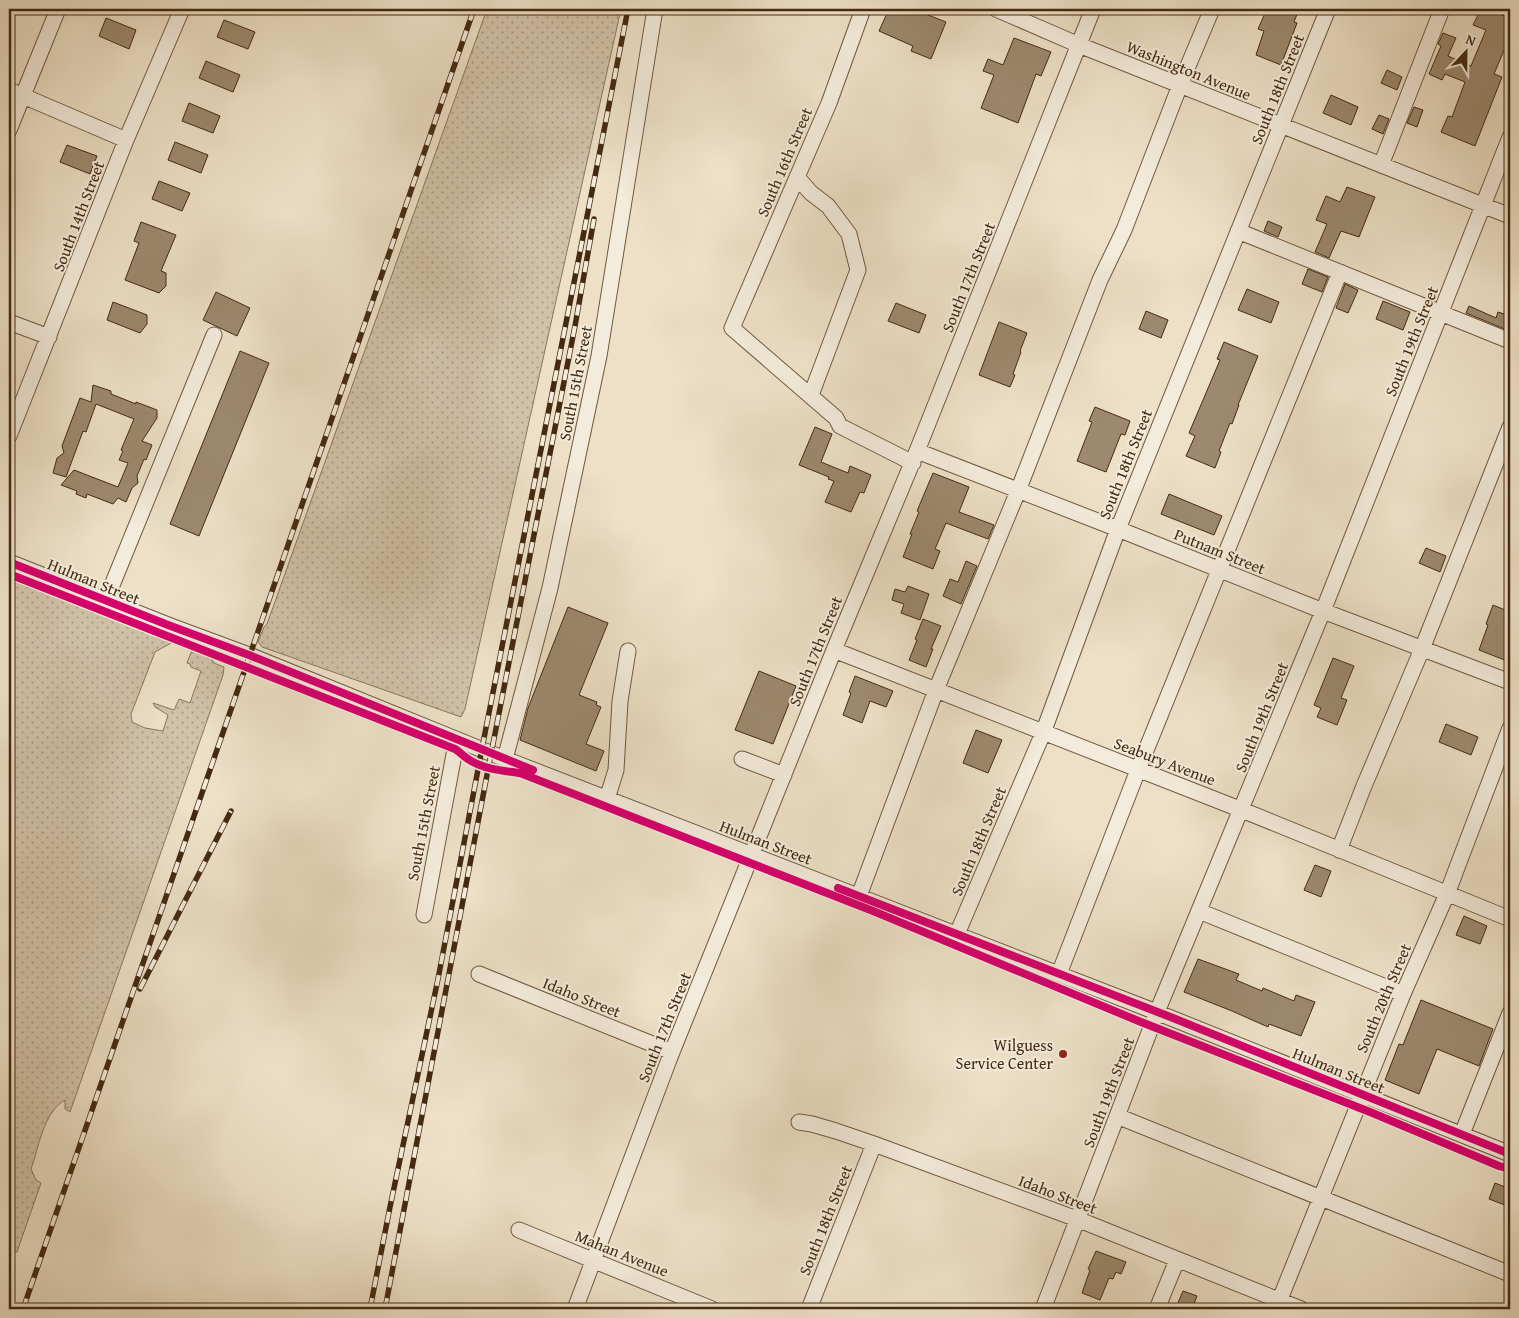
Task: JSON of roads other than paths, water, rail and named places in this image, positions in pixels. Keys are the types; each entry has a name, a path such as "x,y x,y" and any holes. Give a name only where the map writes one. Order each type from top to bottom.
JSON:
{"street":[{"path":"9,130 16,93 58,9"},
{"name":"South 14th Street","path":"9,436 126,140 182,9"},
{"name":"South 15th Street","path":"505,759 550,588 599,356 655,9"},
{"name":"South 16th Street","path":"732,328 828,103 863,9"},
{"name":"Washington Avenue","path":"996,9 1180,86 1510,216"},
{"name":"South 17th Street","path":"575,1309 672,1052 834,650 915,457 1093,9"},
{"path":"859,896 936,690 1018,490 1100,280 1124,230 1212,9"},
{"name":"South 18th Street","path":"957,934 1043,733 1118,529 1328,9"},
{"path":"1381,165 1442,9"},
{"path":"16,93 126,140"},
{"name":"South 19th Street","path":"1042,1309 1157,1012 1323,611 1510,137"},
{"path":"797,176 811,193 828,206 849,234 858,270 811,395"},
{"path":"1238,230 1510,341"},
{"path":"1059,974 1218,569 1340,272"},
{"path":"9,322 49,337"},
{"name":"Putnam Street","path":"732,328 811,395 836,418 840,426 915,457 1018,490 1323,611 1510,682"},
{"path":"106,600 214,335"},
{"path":"1339,850 1510,427"},
{"name":"Hulman Street","path":"9,562 607,799 1157,1012 1510,1154"},
{"name":"Seabury Avenue","path":"834,650 1242,810 1510,919"},
{"path":"607,799 616,770 620,701 628,651"},
{"name":"South 20th Street","path":"1278,1305 1403,994 1447,894 1510,728"},
{"name":"South 15th Street","path":"424,915 455,749 454,739"},
{"path":"742,759 784,775"},
{"path":"1199,911 1403,994"},
{"name":"Idaho Street","path":"479,974 672,1052"},
{"path":"1462,1134 1510,1013"},
{"path":"1117,1116 1510,1274"},
{"name":"Idaho Street","path":"799,1122 836,1131 874,1144 1077,1219 1178,1260 1278,1305 1301,1309"},
{"name":"South 18th Street","path":"809,1309 874,1144"},
{"name":"Mahan Avenue","path":"519,1230 712,1309"},
{"path":"1157,1309 1178,1260"}],"railway":[{"path":"23,1309 474,9"},
{"path":"370,1309 438,979 628,9"},
{"path":"385,1309 594,219"},
{"path":"140,989 231,811"}],"place":[{"name":"Wilguess Service Center","path":"1063,1054"}]}
